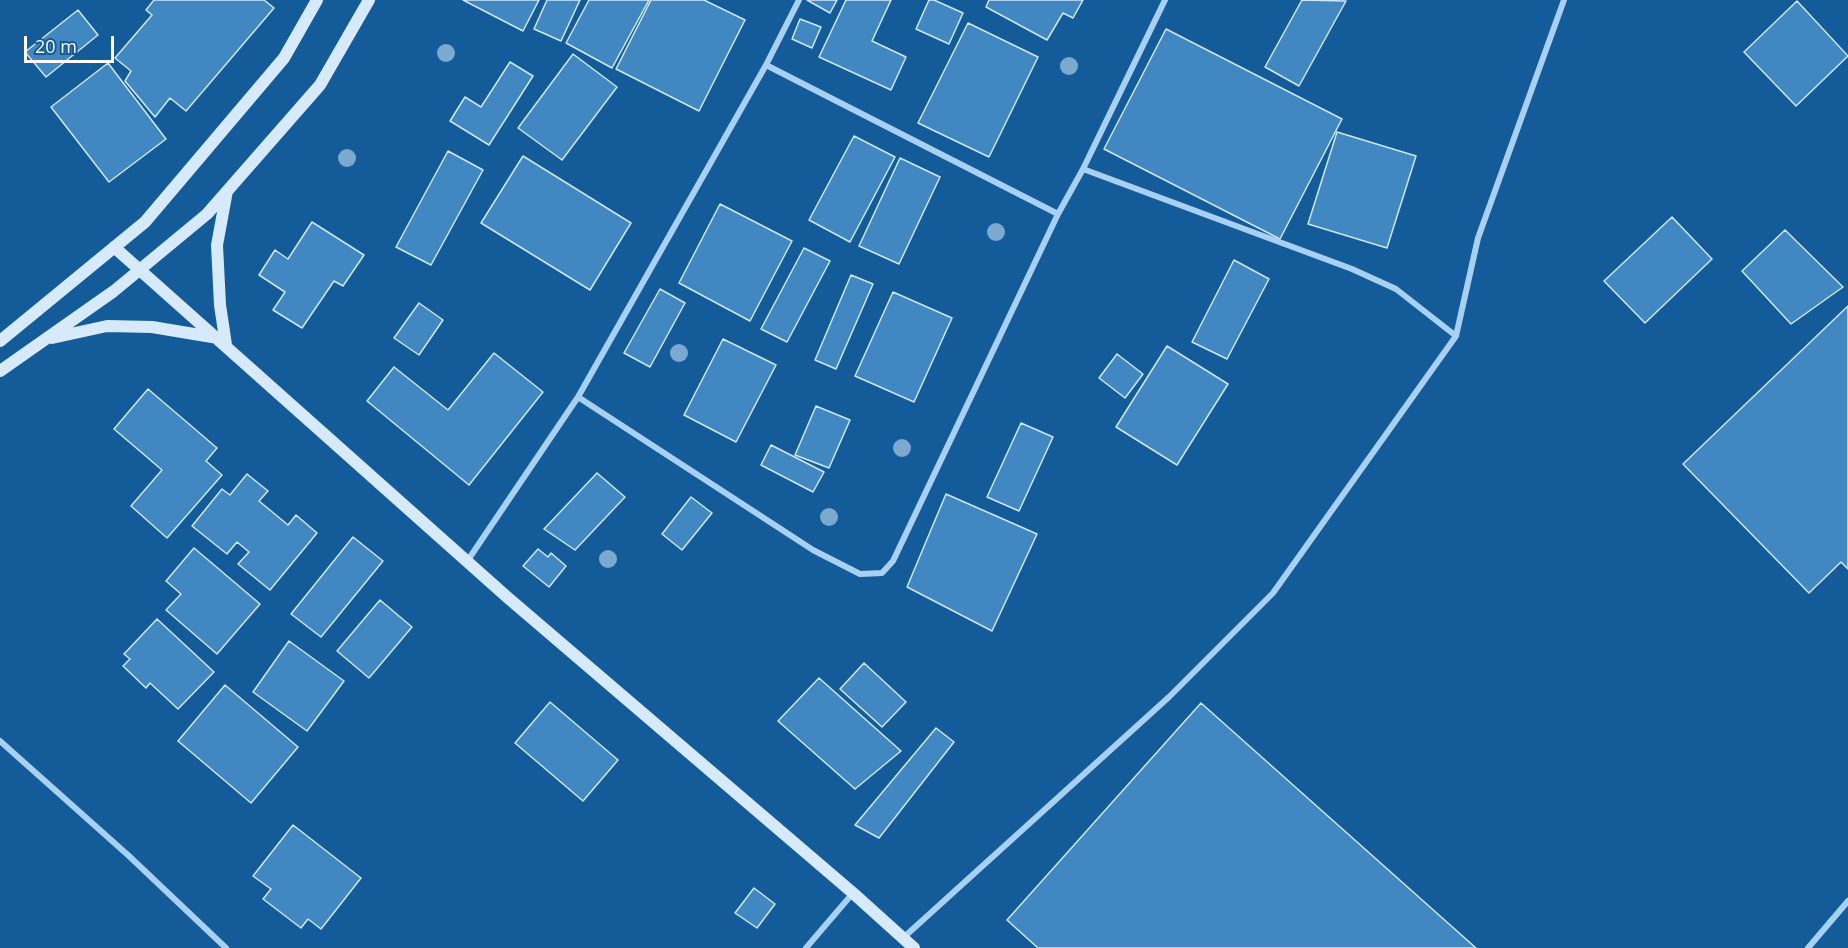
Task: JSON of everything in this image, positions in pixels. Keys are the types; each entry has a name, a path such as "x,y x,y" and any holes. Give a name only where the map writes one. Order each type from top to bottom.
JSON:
{"main road":[{"path":"0,341 144,222 284,58 317,0"},
{"path":"0,371 114,291 207,214 320,85 369,0"},
{"path":"222,341 217,245 227,191"},
{"path":"114,247 507,597 853,893 914,948"},
{"path":"45,340 107,326 152,327 222,341"}],"street":[{"path":"468,560 578,397 766,65 798,0"},
{"path":"578,397 813,550 860,574 882,573 893,561 1058,214 1083,169 1165,0"},
{"path":"902,938 1169,698 1273,592 1456,336 1478,238 1564,0"},
{"path":"766,65 1058,214"},
{"path":"1083,169 1352,269 1396,289 1456,336"},
{"path":"0,741 129,856 226,948"},
{"path":"806,948 853,893"},
{"path":"1808,948 1848,901"}],"building":[{"path":"154,0 264,0 274,8 186,111 170,98 155,117 125,81 131,71 115,58 152,15 146,10"},
{"path":"463,0 539,0 523,31"},
{"path":"547,0 580,0 561,41 534,29"},
{"path":"589,0 649,0 612,68 566,43"},
{"path":"651,0 704,0 745,20 699,111 616,69"},
{"path":"807,0 837,0 830,13"},
{"path":"846,0 891,0 872,41 906,57 891,90 819,57"},
{"path":"929,0 963,13 949,44 916,29"},
{"path":"989,0 1083,0 1073,18 1063,13 1047,40 986,7"},
{"path":"1302,0 1346,1 1299,86 1265,67"},
{"path":"1797,1 1848,56 1796,106 1744,52"},
{"path":"78,10 98,35 46,77 25,52"},
{"path":"800,19 821,27 812,48 792,39"},
{"path":"968,23 1038,57 989,157 918,123"},
{"path":"1166,29 1342,119 1280,239 1104,149"},
{"path":"573,54 617,87 562,160 518,128"},
{"path":"510,62 533,76 489,145 450,121 465,97 481,107"},
{"path":"108,63 166,139 109,182 51,107"},
{"path":"1337,132 1416,156 1387,248 1308,224"},
{"path":"854,136 895,157 850,242 809,220"},
{"path":"448,151 483,170 431,265 396,247"},
{"path":"523,156 631,223 590,290 481,223"},
{"path":"900,158 940,177 899,264 859,246"},
{"path":"720,204 792,241 750,321 679,283"},
{"path":"1672,217 1712,259 1645,323 1604,281"},
{"path":"312,222 364,255 343,286 334,281 302,328 273,310 285,292 259,275 275,250 288,259"},
{"path":"1785,230 1843,287 1791,324 1742,271"},
{"path":"804,248 830,261 787,342 761,329"},
{"path":"1234,260 1269,279 1227,359 1192,342"},
{"path":"851,275 873,284 836,369 815,360"},
{"path":"660,289 685,303 650,367 624,353"},
{"path":"893,292 952,318 914,402 855,376"},
{"path":"419,303 443,320 419,355 394,338"},
{"path":"1848,306 1848,569 1841,562 1809,593 1683,464"},
{"path":"723,339 776,365 736,442 684,415"},
{"path":"1167,346 1228,384 1177,465 1116,427"},
{"path":"494,353 543,392 469,485 367,401 394,367 448,410"},
{"path":"1117,354 1143,374 1125,398 1099,378"},
{"path":"148,389 217,448 206,461 222,475 167,538 131,506 162,470 114,429"},
{"path":"816,406 850,420 829,468 795,455"},
{"path":"1021,423 1053,437 1019,511 987,497"},
{"path":"771,445 824,472 813,492 761,465"},
{"path":"597,473 625,497 575,550 544,529"},
{"path":"247,474 268,491 259,501 288,525 296,515 317,533 270,590 238,564 249,552 237,542 227,554 192,526 222,489 230,495"},
{"path":"946,494 1037,534 992,631 907,587"},
{"path":"691,497 712,513 682,550 662,534"},
{"path":"353,537 383,561 321,637 291,614"},
{"path":"194,548 260,604 217,654 166,610 181,594 166,581"},
{"path":"538,549 548,557 551,553 566,566 549,587 523,566"},
{"path":"380,600 412,627 369,678 337,651"},
{"path":"157,619 214,672 178,709 150,683 146,688 123,666 130,659 124,654"},
{"path":"289,641 344,681 307,731 253,692"},
{"path":"864,663 906,702 882,727 840,689"},
{"path":"819,678 901,751 855,789 778,721"},
{"path":"225,685 298,747 251,803 178,741"},
{"path":"550,702 618,760 583,801 515,743"},
{"path":"1201,703 1476,948 1038,948 1007,920"},
{"path":"936,728 954,742 879,838 855,825"},
{"path":"293,825 361,878 321,929 308,919 301,928 263,899 271,889 253,876"},
{"path":"754,888 775,904 757,928 735,913"}]}
